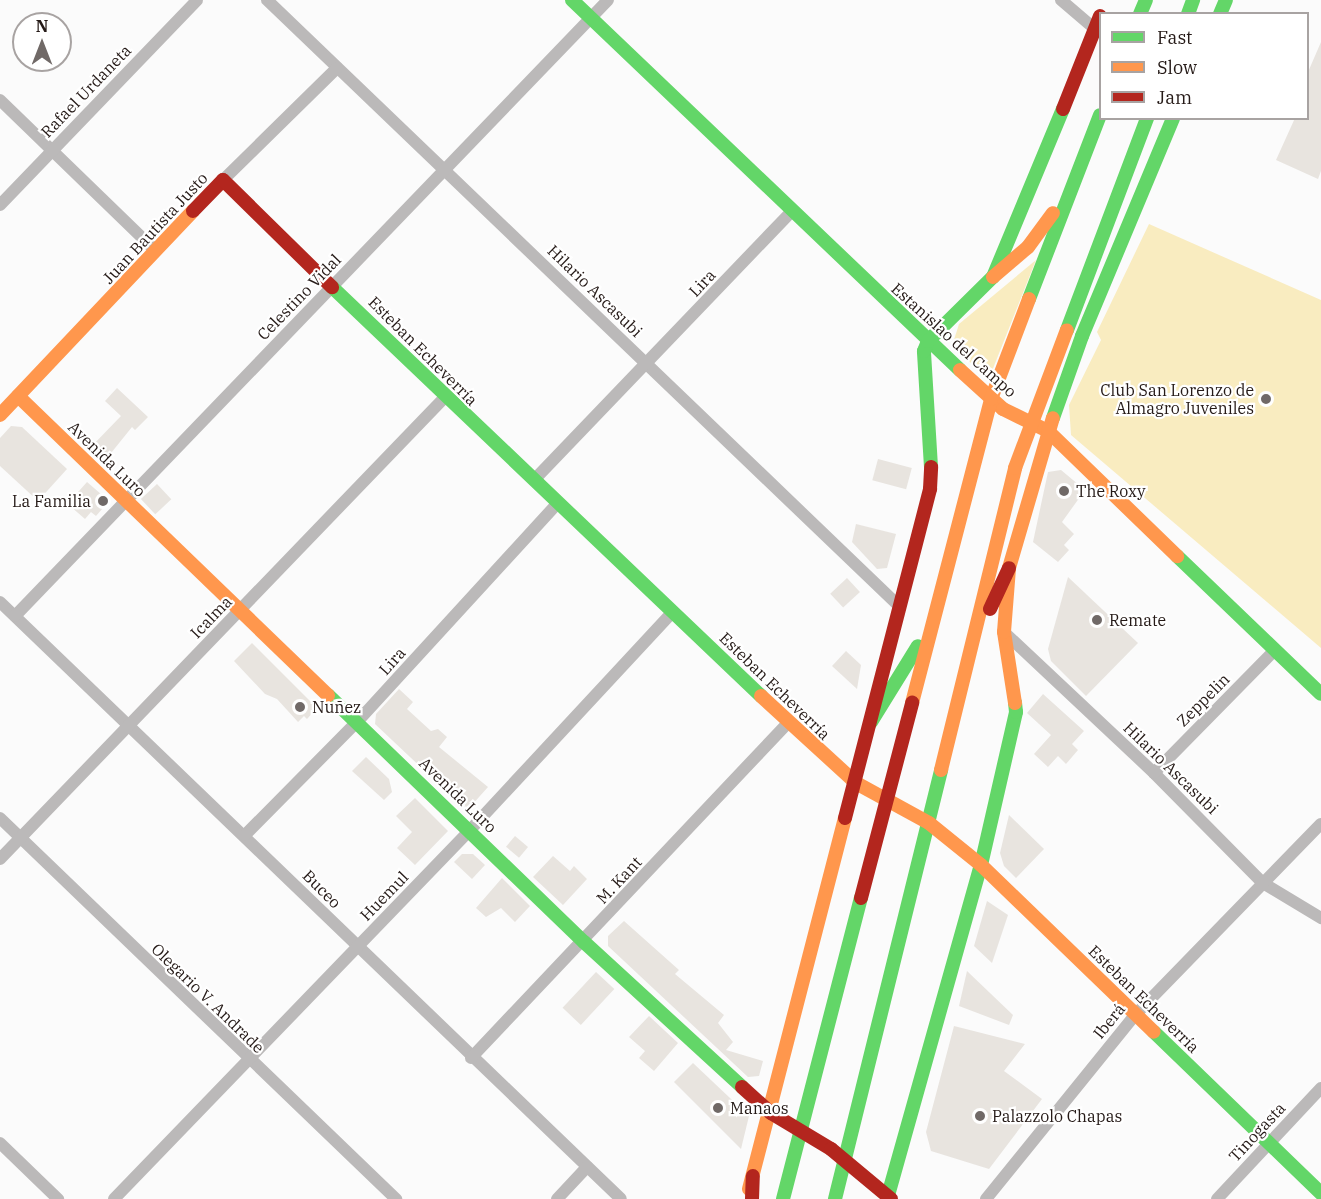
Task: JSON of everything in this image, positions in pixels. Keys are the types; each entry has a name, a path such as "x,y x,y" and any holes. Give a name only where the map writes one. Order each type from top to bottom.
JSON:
{"main road":[{"name":"Estanislao del Campo","path":"572,0 928,341 991,399 1048,431 1321,694"},
{"path":"993,277 1021,219 1099,19"},
{"path":"783,1199 802,1134 930,627 991,399 1099,120"},
{"path":"835,1199 929,823 965,662 1030,422 1147,120"},
{"path":"965,662 1009,568 1048,431 1091,314 1172,120"},
{"path":"747,1199 771,1113 933,474 922,360 928,341 993,277 1028,247 1045,226 1087,148"},
{"name":"Juan Bautista Justo","path":"0,415 223,180"},
{"name":"Esteban Echeverría","path":"223,180 333,284 445,397 855,783 885,802 929,823 981,865 1321,1193"},
{"name":"Avenida Luro","path":"18,396 471,829 584,942 771,1113 846,1161 888,1198"},
{"path":"888,1198 981,865 1016,712 1004,632 1009,568"},
{"path":"871,722 930,627"},
{"path":"752,1199 753,1176"}],"street":[{"name":"Rafael Urdaneta","path":"0,205 197,0"},
{"name":"Hilario Ascasubi","path":"267,0 900,607"},
{"name":"Celestino Vidal","path":"15,616 128,502 333,284 608,0"},
{"path":"1061,0 1099,19"},
{"name":"Juan Bautista Justo","path":"223,180 337,68"},
{"path":"0,100 156,251"},
{"name":"Lira","path":"534,480 647,365 792,211"},
{"name":"Icalma","path":"0,860 445,397"},
{"name":"Lira","path":"245,835 358,722 558,503"},
{"name":"Buceo","path":"0,602 245,835 471,1058 621,1199"},
{"name":"Huemul","path":"114,1199 471,829 673,612"},
{"name":"Hilario Ascasubi","path":"1004,632 1154,773 1263,883 1321,918"},
{"name":"Zeppelin","path":"1154,773 1275,650"},
{"name":"M. Kant","path":"471,1058 584,942 789,722"},
{"name":"Olegario V. Andrade","path":"0,818 248,1060 396,1199"},
{"name":"Iberá","path":"986,1199 1136,1014 1321,824"},
{"name":"Tinogasta","path":"1217,1199 1321,1088"},
{"path":"0,1143 58,1199"},
{"path":"557,1199 587,1167"}],"shaded area":[{"path":"1149,224 1321,300 1321,648 1071,435 1069,405 1101,340 1097,332"},
{"path":"1036,260 990,376 979,372 953,343 959,324"}],"building":[{"path":"1321,42 1321,171 1318,179 1276,160 1294,120 1309,120 1309,70"},
{"path":"117,388 148,417 135,430 132,427 103,463 89,449 121,416 105,401"},
{"path":"11,426 22,427 67,469 38,501 0,466 0,438"},
{"path":"878,459 912,468 906,489 872,480"},
{"path":"1061,470 1085,490 1062,522 1074,534 1064,545 1069,550 1058,562 1033,542 1048,472"},
{"path":"87,482 109,501 96,516 91,512 85,519 70,506 71,500"},
{"path":"157,484 171,499 155,514 141,499"},
{"path":"856,524 896,534 887,568 877,569 852,542"},
{"path":"1068,577 1138,643 1086,696 1051,661 1048,649"},
{"path":"847,578 860,592 843,608 830,594"},
{"path":"252,643 317,708 307,719 304,716 298,722 277,699 265,694 234,661"},
{"path":"846,651 861,665 857,689 832,666"},
{"path":"399,689 413,702 407,709 431,731 438,729 447,737 439,747 488,787 471,806 463,807 375,724 376,714"},
{"path":"1043,694 1084,731 1072,744 1078,750 1066,764 1058,756 1048,767 1034,754 1051,735 1027,713"},
{"path":"366,757 389,779 392,792 384,800 352,771"},
{"path":"415,798 448,831 415,865 397,848 412,832 396,816"},
{"path":"1009,815 1044,849 1016,878 1004,866 1000,853"},
{"path":"515,836 528,847 519,858 506,847"},
{"path":"462,854 473,854 485,865 472,879 454,862"},
{"path":"553,856 570,871 574,866 587,879 563,905 533,877"},
{"path":"502,878 530,906 515,922 501,908 486,917 476,908"},
{"path":"987,901 1008,915 992,963 974,946"},
{"path":"624,921 679,970 675,974 724,1015 718,1023 733,1042 726,1050 763,1061 759,1076 748,1077 608,946 608,936"},
{"path":"967,971 1013,1015 1009,1025 959,1006"},
{"path":"596,972 614,989 581,1025 563,1008"},
{"path":"649,1016 678,1043 654,1071 639,1058 645,1051 629,1037"},
{"name":"Palazzolo Chapas","path":"954,1026 1025,1044 1004,1071 1042,1099 989,1169 931,1151 926,1132"},
{"name":"Manaos","path":"693,1063 749,1116 741,1149 674,1082"}],"traffic: fast":[{"path":"572,0 960,370"},
{"path":"1141,12 1146,0"},
{"path":"1189,12 1193,0"},
{"path":"1221,12 1226,0"},
{"path":"931,467 924,351 928,341 993,277 1063,109"},
{"path":"1029,299 1099,118"},
{"path":"1067,330 1146,120"},
{"path":"1053,418 1082,336 1172,120"},
{"path":"332,287 761,696"},
{"path":"1177,556 1321,694"},
{"path":"871,722 918,646"},
{"path":"328,695 584,942 742,1087"},
{"path":"887,1199 981,865 1016,712 1015,703"},
{"path":"835,1199 941,770"},
{"path":"783,1199 861,898"},
{"path":"1154,1032 1321,1193"}],"traffic: slow":[{"path":"0,415 193,211"},
{"path":"993,277 1028,247 1053,213"},
{"path":"912,703 991,399 1029,299"},
{"path":"941,770 1015,468 1067,330"},
{"path":"960,370 1003,409 1048,431 1177,556"},
{"path":"18,396 328,695"},
{"path":"1015,703 1004,632 1009,568 1053,418"},
{"path":"761,696 856,783 929,823 981,865 1154,1032"},
{"path":"749,1189 845,818"}],"traffic: jam":[{"path":"1063,109 1099,19"},
{"path":"193,211 223,180 332,287"},
{"path":"845,818 930,489 931,467"},
{"path":"990,609 1009,568"},
{"path":"861,898 912,703"},
{"path":"742,1087 771,1113 831,1149 891,1199"},
{"path":"752,1199 753,1176"}],"place":[{"name":"Club San Lorenzo de Almagro Juveniles","path":"1266,399"},
{"name":"The Roxy","path":"1064,491"},
{"name":"La Familia","path":"103,501"},
{"name":"Remate","path":"1097,620"},
{"name":"Nuñez","path":"300,707"},
{"name":"Manaos","path":"718,1108"},
{"name":"Palazzolo Chapas","path":"980,1116"}]}
